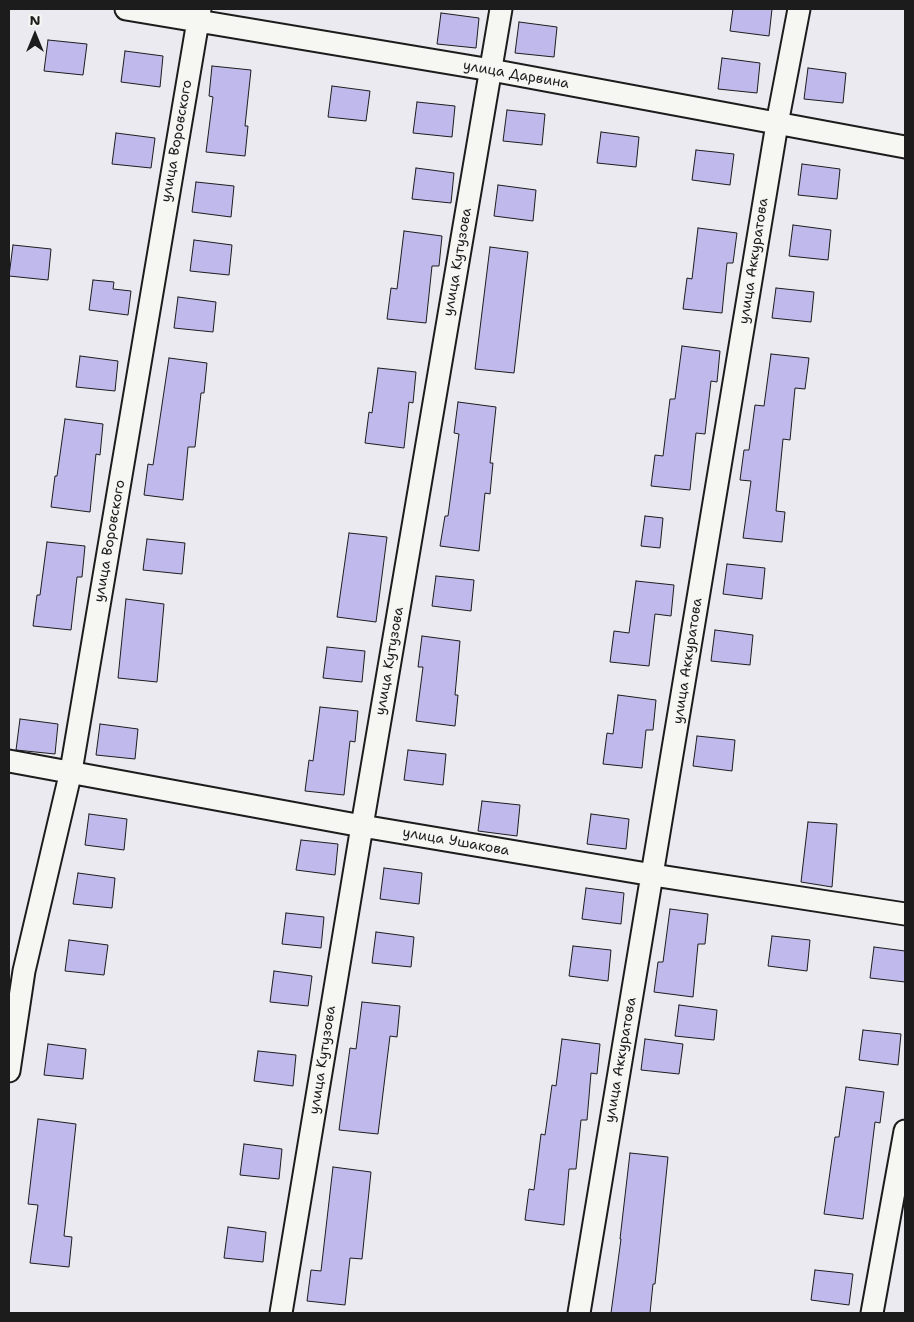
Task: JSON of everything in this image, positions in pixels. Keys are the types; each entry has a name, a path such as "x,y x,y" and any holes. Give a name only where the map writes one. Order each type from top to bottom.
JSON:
{"street":[{"name":"улица Дарвина","path":"126,9 199,15 905,147"},
{"name":"улица Кутузова","path":"281,1313 501,9"},
{"name":"улица Аккуратова","path":"579,1313 777,124 799,9"},
{"name":"улица Воровского","path":"9,1071 24,971 71,771 199,15"},
{"name":"улица Ушакова","path":"9,761 362,826 905,914"},
{"path":"872,1313 905,1131"}],"building":[{"path":"733,9 772,9 769,36 730,31"},
{"path":"441,13 479,18 476,48 437,44"},
{"path":"519,22 557,27 554,57 515,53"},
{"path":"48,40 87,44 83,75 44,71"},
{"path":"125,51 163,56 160,87 121,82"},
{"path":"722,58 760,63 757,93 718,89"},
{"path":"212,66 251,70 245,126 248,126 245,156 206,152 213,97 209,96"},
{"path":"808,68 846,73 843,103 804,99"},
{"path":"332,86 370,91 366,121 328,117"},
{"path":"417,102 455,106 452,137 413,133"},
{"path":"507,110 545,114 542,145 503,141"},
{"path":"601,132 639,137 636,167 597,163"},
{"path":"116,133 155,138 151,168 112,164"},
{"path":"696,150 734,154 730,185 692,180"},
{"path":"802,164 840,169 837,199 798,195"},
{"path":"416,168 454,173 451,203 412,199"},
{"path":"196,182 234,186 231,217 192,212"},
{"path":"498,185 536,190 533,221 494,216"},
{"path":"793,225 831,230 828,260 789,256"},
{"path":"698,228 737,233 733,263 727,263 722,313 683,309 687,278 692,279"},
{"path":"404,231 442,236 439,266 432,266 426,323 387,319 391,288 397,289"},
{"path":"194,240 232,245 229,275 190,271"},
{"path":"13,245 51,249 48,280 9,276"},
{"path":"490,247 528,252 514,373 475,369"},
{"path":"93,280 114,282 113,289 131,291 128,315 89,310"},
{"path":"776,288 814,292 811,322 772,318"},
{"path":"178,297 216,302 213,332 174,328"},
{"path":"682,346 720,351 717,382 711,381 705,434 696,433 690,490 651,486 655,455 663,456 670,399 675,399"},
{"path":"771,354 809,358 805,389 795,388 790,440 783,439 776,511 785,512 782,542 743,538 751,481 740,480 744,450 749,450 755,405 764,406"},
{"path":"80,356 118,361 115,391 76,387"},
{"path":"169,358 207,363 204,393 201,393 195,447 188,447 183,500 144,495 148,464 153,465"},
{"path":"378,368 416,372 413,403 409,402 404,448 365,443 369,412 372,413"},
{"path":"458,402 496,407 490,463 493,463 490,494 485,493 479,551 440,546 445,516 448,516 459,434 454,433"},
{"path":"65,419 103,424 100,455 96,454 90,512 51,507"},
{"path":"645,516 663,518 660,548 641,546"},
{"path":"349,533 387,537 376,622 337,617"},
{"path":"147,539 185,543 182,574 143,570"},
{"path":"47,542 85,546 82,577 77,577 71,630 33,626 37,595 40,595"},
{"path":"727,564 765,568 762,599 723,594"},
{"path":"436,576 474,580 471,611 432,606"},
{"path":"636,581 674,585 671,616 655,614 649,666 610,662 614,631 629,633"},
{"path":"126,599 164,604 157,682 118,678"},
{"path":"715,630 753,635 750,665 711,661"},
{"path":"422,636 460,641 455,695 458,695 455,726 416,721 423,667 418,667"},
{"path":"327,647 365,651 362,682 323,678"},
{"path":"618,695 656,700 653,730 646,730 642,768 603,764 607,733 613,734"},
{"path":"320,707 358,711 355,742 350,741 344,795 305,791 309,760 313,761"},
{"path":"20,719 58,724 55,754 16,750"},
{"path":"100,724 138,729 135,759 96,755"},
{"path":"697,736 735,740 732,771 693,766"},
{"path":"408,750 446,754 443,785 404,780"},
{"path":"482,801 520,805 517,836 478,831"},
{"path":"89,814 127,819 124,850 85,845"},
{"path":"591,814 629,819 626,849 587,844"},
{"path":"808,822 837,824 832,887 801,882"},
{"path":"301,840 338,844 335,875 296,870"},
{"path":"384,868 422,873 419,904 380,899"},
{"path":"78,873 115,878 112,908 73,904"},
{"path":"586,888 624,893 621,924 582,919"},
{"path":"670,909 708,914 705,944 698,944 693,997 654,992 658,962 663,962"},
{"path":"286,913 324,917 321,948 282,944"},
{"path":"376,932 414,937 411,967 372,963"},
{"path":"772,936 810,940 807,971 768,966"},
{"path":"69,940 108,945 104,975 65,971"},
{"path":"573,946 611,950 608,981 569,976"},
{"path":"874,947 905,951 905,982 870,978"},
{"path":"274,971 312,976 308,1006 270,1002"},
{"path":"362,1002 400,1006 397,1037 390,1036 378,1134 339,1130 350,1048 356,1049"},
{"path":"679,1005 717,1010 714,1040 675,1036"},
{"path":"863,1030 901,1034 898,1065 859,1060"},
{"path":"562,1039 600,1044 597,1074 591,1073 587,1120 581,1120 576,1169 569,1169 564,1225 525,1220 529,1189 534,1190 541,1134 545,1135 552,1085 556,1086"},
{"path":"645,1039 683,1044 679,1074 641,1070"},
{"path":"48,1044 86,1049 83,1079 44,1075"},
{"path":"258,1051 296,1055 293,1086 254,1081"},
{"path":"846,1087 884,1092 880,1123 875,1122 863,1219 824,1214 835,1137 839,1137"},
{"path":"38,1119 76,1124 64,1236 72,1237 69,1267 30,1263 38,1205 28,1204"},
{"path":"244,1144 282,1149 279,1179 240,1175"},
{"path":"630,1153 668,1157 655,1284 653,1284 650,1313 611,1313"},
{"path":"333,1167 371,1172 362,1259 350,1258 345,1305 307,1301 311,1270 321,1271"},
{"path":"228,1227 266,1232 263,1262 224,1258"},
{"path":"815,1270 853,1274 849,1305 811,1300"}]}
